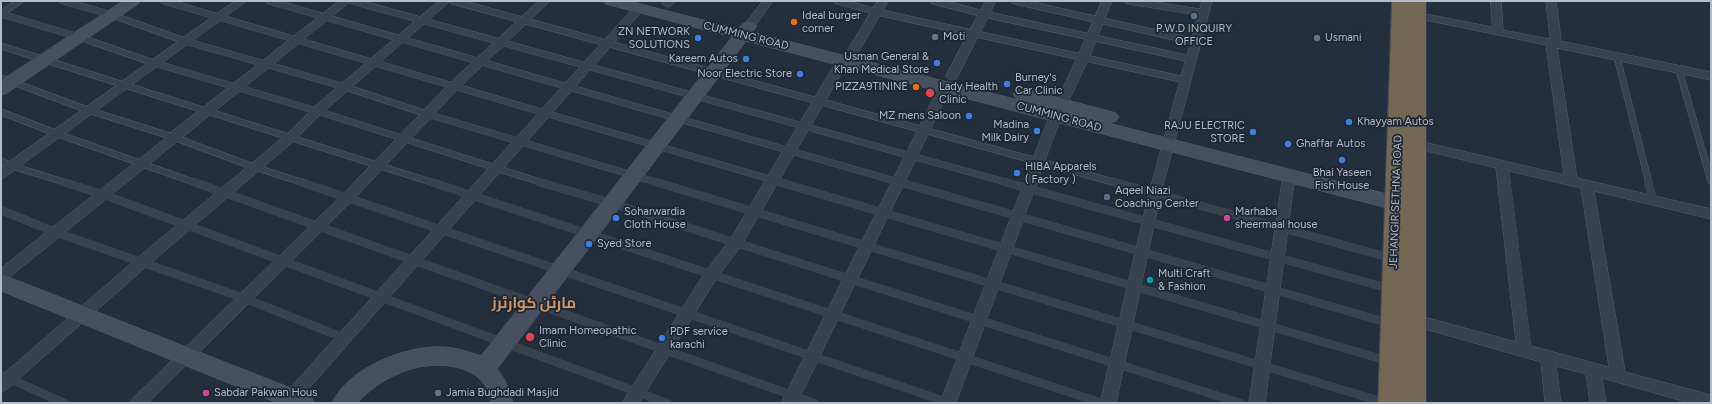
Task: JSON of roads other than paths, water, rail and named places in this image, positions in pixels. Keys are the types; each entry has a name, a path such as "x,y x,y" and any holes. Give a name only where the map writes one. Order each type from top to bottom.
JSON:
{"highway":[{"name":"JEHANGIR SETHNA ROAD","path":"1391,403 1392,362 1403,322 1393,290 1394,258 1406,200 1415,144 1411,6"},
{"name":"JEHANGIR SETHNA ROAD","path":"1411,6 1403,322 1413,403"}],"street":[{"path":"5,83 46,59 133,1"},
{"path":"1,174 58,134 154,62 242,1"},
{"path":"1,276 174,138 173,137 346,1"},
{"path":"3,380 291,137 316,111 445,1"},
{"path":"138,403 348,197 454,86 545,1"},
{"name":"CUMMING ROAD","path":"610,1 745,30 848,55 1406,200"},
{"path":"484,369 676,118 768,1"},
{"path":"634,398 711,275 736,242 818,101 883,1"},
{"path":"791,399 948,81 991,1"},
{"path":"949,403 1039,161 1107,1"},
{"path":"1108,403 1155,193 1205,7 1128,1"},
{"path":"1496,1 1498,32"},
{"path":"1551,1 1556,39 1551,43"},
{"name":"CUMMING ROAD","path":"664,2 745,30"},
{"path":"1411,6 1498,32 1711,76"},
{"path":"1,282 293,401 344,338 639,8"},
{"path":"1551,43 1571,181"},
{"name":"CUMMING ROAD","path":"1169,139 1289,175 1406,200"},
{"path":"1415,144 1711,214"},
{"path":"1502,165 1524,351"},
{"path":"1257,403 1289,175"},
{"path":"1587,185 1618,377"},
{"path":"1403,322 1548,357 1711,402"},
{"path":"343,403 353,391 378,372 407,360 436,355 462,358 484,369 497,386 502,403"},
{"path":"1548,357 1554,403"},
{"path":"1593,370 1598,403"}],"lane":[{"path":"1,14 20,1"},
{"path":"64,1 112,15 185,41 345,87 427,114 754,211 1386,403"},
{"path":"164,1 1392,362"},
{"path":"269,1 1273,290 1403,322"},
{"path":"352,1 1393,290"},
{"path":"453,1 1394,258"},
{"path":"837,1 877,12 974,32 1185,80"},
{"path":"934,1 984,14 1191,59"},
{"path":"1015,1 1196,42"},
{"path":"1,14 79,37 237,88 316,111 495,169 736,242 1240,403"},
{"path":"1,46 379,165 1102,403"},
{"path":"1617,57 1653,200"},
{"path":"1679,70 1711,181"},
{"path":"5,83 173,137 254,167 348,197 440,230 949,403"},
{"path":"1,112 224,194 665,350 791,399 814,403"},
{"path":"1,161 12,166 102,194 380,298 504,342 634,398 667,403"},
{"path":"1,210 55,232 244,298 344,338"},
{"path":"3,380 64,403"}],"place":[{"name":"P.W.D INQUIRY OFFICE","path":"1194,16"},
{"name":"Ideal burger corner","path":"794,22"},
{"name":"Moti","path":"935,37"},
{"name":"ZN NETWORK SOLUTIONS","path":"698,38"},
{"name":"Usmani","path":"1317,38"},
{"name":"Kareem Autos","path":"746,59"},
{"name":"Usman General & Khan Medical Store","path":"937,63"},
{"name":"Noor Electric Store","path":"800,74"},
{"name":"Burney's Car Clinic","path":"1007,84"},
{"name":"PIZZA9TININE","path":"916,87"},
{"name":"Lady Health Clinic","path":"930,93"},
{"name":"MZ mens Saloon","path":"969,116"},
{"name":"Khayyam Autos","path":"1349,122"},
{"name":"Madina Milk Dairy","path":"1037,131"},
{"name":"RAJU ELECTRIC STORE","path":"1253,132"},
{"name":"Ghaffar Autos","path":"1288,144"},
{"name":"Bhai Yaseen Fish House","path":"1342,160"},
{"name":"HIBA Apparels ( Factory )","path":"1017,173"},
{"name":"Aqeel Niazi Coaching Center","path":"1107,197"},
{"name":"Soharwardia Cloth House","path":"616,218"},
{"name":"Marhaba sheermaal house","path":"1227,218"},
{"name":"Syed Store","path":"589,244"},
{"name":"Multi Craft & Fashion","path":"1150,280"},
{"name":"Imam Homeopathic Clinic","path":"530,337"},
{"name":"PDF service karachi","path":"662,338"},
{"name":"Sabdar Pakwan Hous","path":"206,393"},
{"name":"Jamia Bughdadi Masjid","path":"438,393"}],"district":[{"name":"مارٹن کوارٹرز","path":"534,304"}]}
